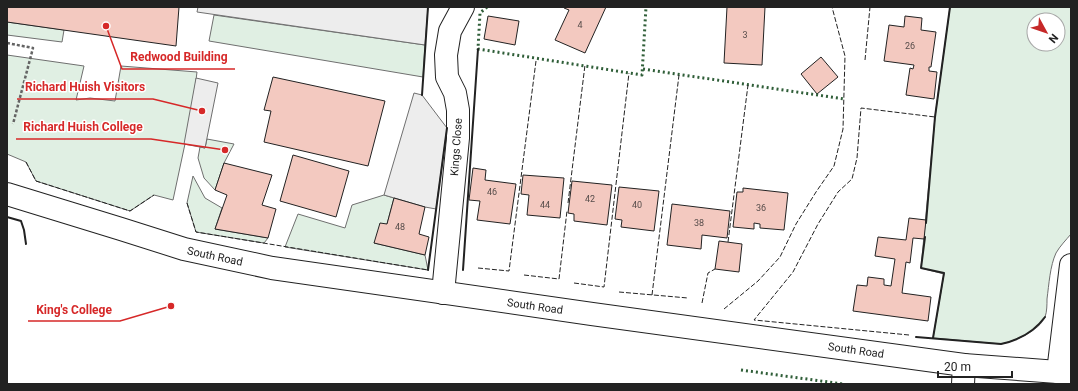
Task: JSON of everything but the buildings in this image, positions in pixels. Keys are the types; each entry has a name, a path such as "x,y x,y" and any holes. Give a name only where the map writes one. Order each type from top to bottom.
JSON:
{"main road":[{"name":"Kings Close","path":"443,293 458,138 458,110 448,77 446,55 450,31 463,7"},
{"name":"South Road","path":"7,194 184,249 272,268 600,315 964,375 1064,372"},
{"path":"1064,372 1071,265"}],"path":[{"path":"7,43 33,48 13,124"}],"green space":[{"path":"950,7 1071,7 1071,234 1059,248 1052,264 1045,317 1038,327 1026,335 1001,344 933,338 944,274 921,268 935,117"},
{"path":"214,15 425,45 423,77 209,41"},
{"path":"7,22 64,30 62,42 7,35"},
{"path":"7,55 84,66 76,100 90,98 115,101 121,66 197,72 192,111 173,200 154,195 130,211 36,181 26,162 7,154"},
{"path":"207,139 234,144 224,163 215,190 204,178 198,158 200,147 205,148"},
{"path":"193,176 205,198 222,208 215,229 268,238 264,243 196,232 187,203"},
{"path":"384,195 394,198 387,224 374,243 425,255 428,270 285,247 298,214 345,228 352,205"}],"shaded area":[{"path":"198,7 428,7 425,45 197,12"},
{"path":"196,78 218,83 205,148 184,144"},
{"path":"414,93 422,95 447,128 436,209 384,195"}],"hedge":[{"path":"487,7 480,13 478,49 642,75 646,7"},
{"path":"643,69 844,99"},
{"path":"741,370 843,384"}],"fence":[{"path":"724,309 758,281 780,257 796,224 834,166 843,129 845,56 832,7"},
{"path":"865,60 870,7"},
{"path":"478,268 509,271 536,61"},
{"path":"568,203 585,65"},
{"path":"574,283 604,287 629,73"},
{"path":"652,295 679,75"},
{"path":"728,242 748,85"},
{"path":"909,335 754,320 793,272 818,224 838,192 852,179 857,158 861,108 935,117"},
{"path":"26,162 36,181 130,211 154,195"},
{"path":"187,203 196,232 428,270"},
{"path":"524,275 559,279 567,211"},
{"path":"702,303 708,273 715,269"},
{"path":"619,292 688,298"}],"wall":[{"path":"422,95 428,7"},
{"path":"926,223 935,117 950,7"},
{"path":"463,270 478,49"},
{"path":"428,270 447,128"},
{"path":"7,217 21,221 26,244"},
{"path":"925,237 921,268 944,273 933,338"},
{"path":"916,337 1001,344 1026,335 1045,317"}],"place":[{"name":"Redwood Building","path":"106,26"},
{"name":"Richard Huish Visitors","path":"202,111"},
{"name":"Richard Huish College","path":"225,150"},
{"name":"King's College","path":"171,306"}]}
